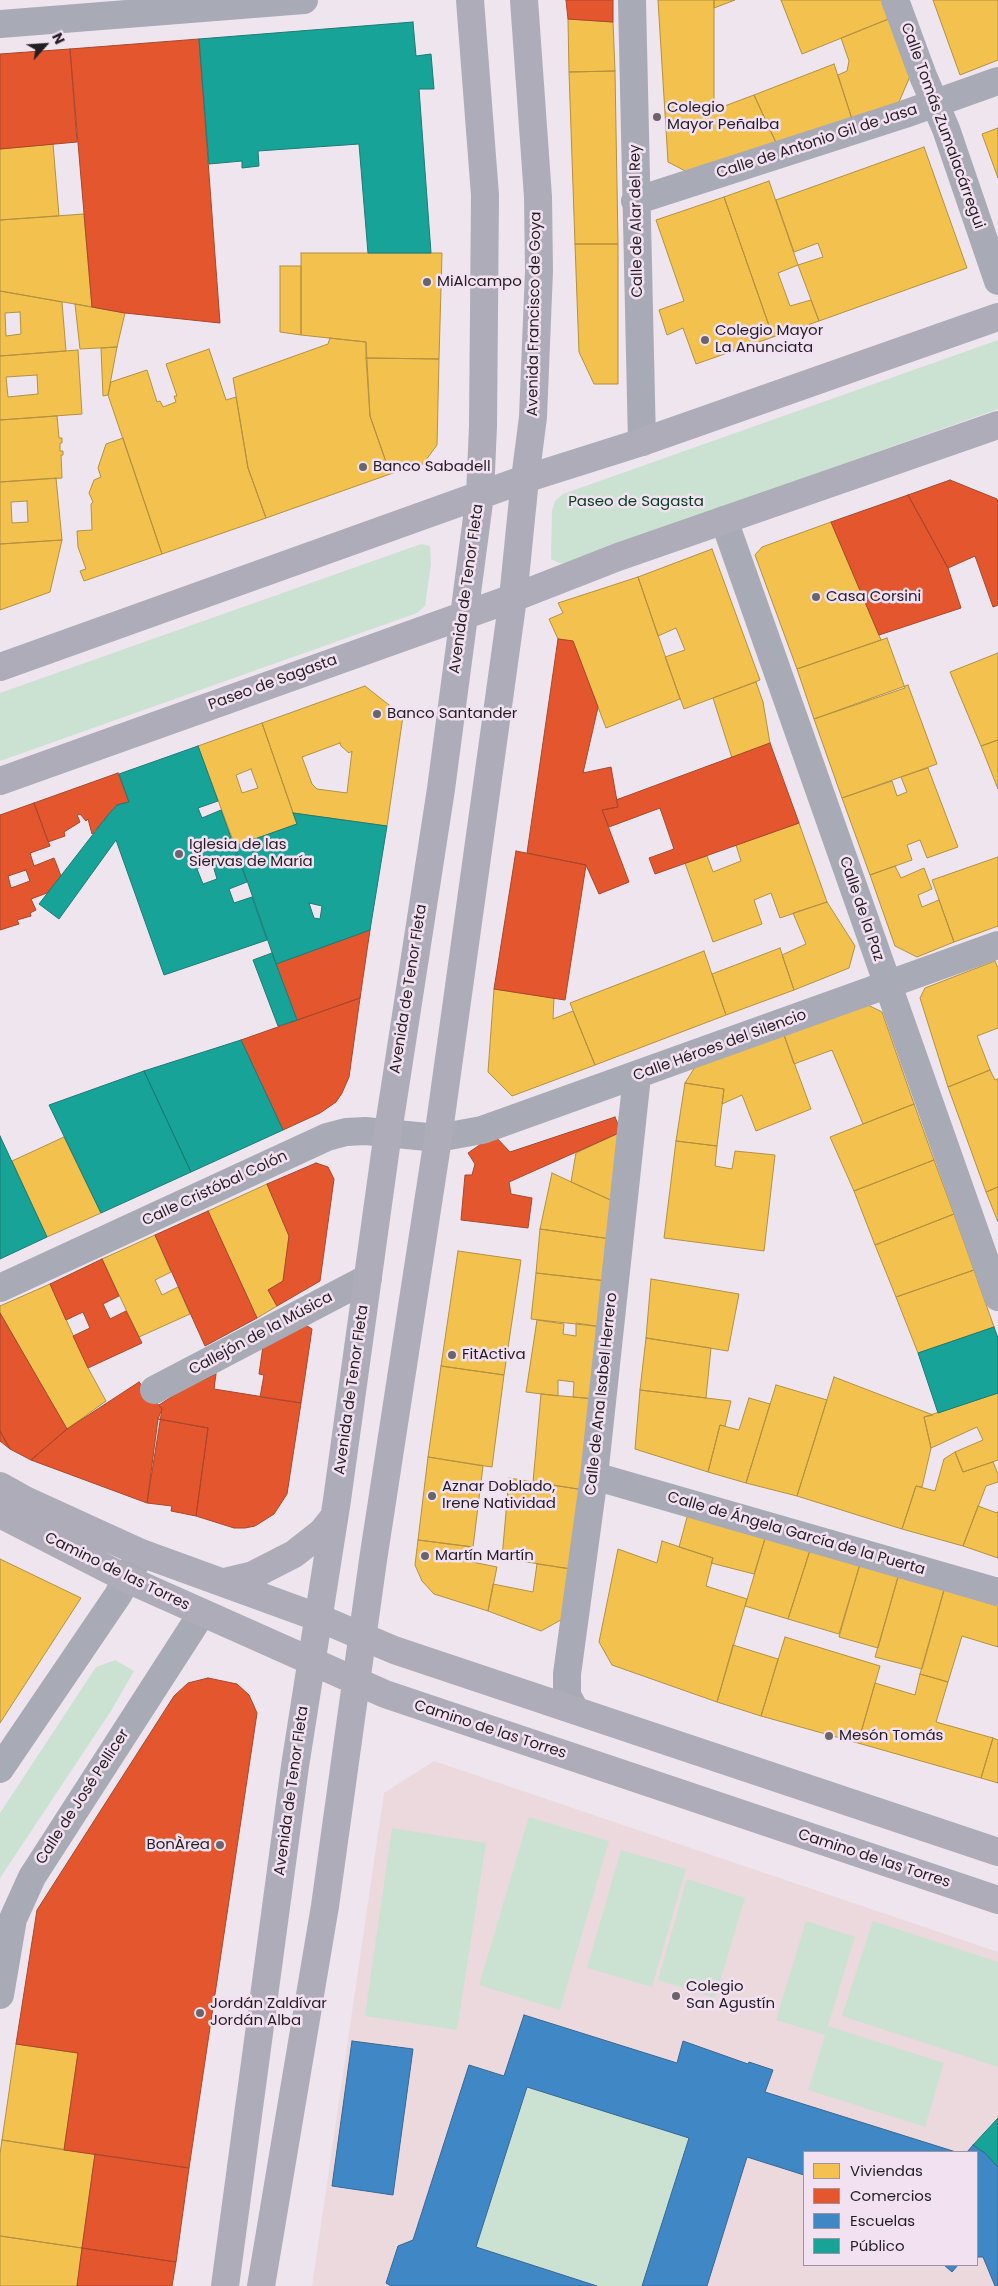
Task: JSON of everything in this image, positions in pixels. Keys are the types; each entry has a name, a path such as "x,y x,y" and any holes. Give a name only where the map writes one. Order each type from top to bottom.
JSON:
{"main road":[{"path":"470,0 485,195 483,426 480,495"},
{"name":"Avenida Francisco de Goya","path":"513,598 524,479 533,416 539,271 538,197 524,0"},
{"path":"0,667 524,479 642,442 998,317"},
{"name":"Paseo de Sagasta","path":"0,781 513,598 724,520 998,425"},
{"name":"Avenida de Tenor Fleta","path":"225,2286 293,1776 334,1517 388,1132 441,789 480,495"},
{"path":"261,2286 325,1906 364,1637 373,1560 438,1138 513,598"},
{"name":"Camino de las Torres","path":"0,1486 25,1500 141,1553 317,1617 394,1650 998,1852"},
{"name":"Camino de las Torres","path":"0,1514 128,1579 311,1662 405,1702 998,1900"},
{"path":"224,1582 260,1572 294,1554 322,1532 334,1517"}],"street":[{"path":"0,24 304,0"},
{"name":"Calle de Alar del Rey","path":"632,0 635,201 642,442"},
{"name":"Calle Tomás Zumalacárregui","path":"896,0 934,103 946,129 998,281"},
{"name":"Calle de Antonio Gil de Jasa","path":"635,201 998,81"},
{"name":"Calle de la Paz","path":"724,520 998,1298"},
{"name":"Calle Héroes del Silencio","path":"438,1138 482,1130 998,945"},
{"name":"Calle de Ana Isabel Herrero","path":"575,1710 567,1695 567,1674 594,1476 637,1076"},
{"name":"Calle Cristóbal Colón","path":"0,1288 327,1137 346,1132 388,1132 438,1138"},
{"name":"Callejón de la Música","path":"154,1390 368,1278"},
{"name":"Calle de Ángela García de la Puerta","path":"594,1476 998,1592"},
{"path":"0,1769 128,1579 141,1553"},
{"name":"Calle de José Pellicer","path":"0,1995 13,1919 32,1877 202,1613"}],"shaded area":[{"name":"Colegio San Agustín","path":"434,1761 998,1952 998,2286 312,2286 384,1793"}],"green space":[{"name":"Paseo de Sagasta","path":"998,340 998,409 565,563 559,563 551,559 552,511 555,501 563,494"},
{"path":"421,544 430,546 431,564 425,606 417,613 0,761 0,693"},
{"path":"115,1660 134,1671 111,1711 0,1878 0,1813 96,1667"},
{"path":"529,1817 609,1841 560,2010 479,1985"},
{"path":"392,1828 486,1843 457,2030 365,2016"},
{"path":"621,1850 686,1869 652,1987 587,1968"},
{"path":"687,1879 745,1898 715,1998 658,1980"},
{"path":"806,1921 855,1937 825,2035 776,2020"},
{"path":"873,1921 998,1962 998,2067 842,2016"},
{"path":"828,2026 944,2063 925,2127 808,2090"},
{"path":"527,2087 689,2138 642,2286 597,2286 476,2247"}],"building: Viviendas":[{"path":"658,0 714,0 714,110 754,95 778,147 697,177 668,162"},
{"path":"714,0 735,0 714,8"},
{"path":"781,0 884,0 891,18 802,54"},
{"path":"933,0 998,0 998,60 960,75"},
{"path":"891,18 911,74 899,102 852,119 838,75 847,71 849,61 841,38"},
{"path":"568,19 613,22 615,71 569,72"},
{"path":"834,64 852,119 778,147 754,95"},
{"path":"615,71 618,244 575,244 569,72"},
{"path":"998,128 998,178 982,134"},
{"path":"53,144 59,216 0,220 0,149"},
{"path":"924,147 967,268 819,321 798,265 823,257 818,243 794,252 776,200"},
{"path":"769,181 798,265 778,273 790,306 811,300 819,321 773,337 724,197"},
{"path":"724,197 773,337 696,364 683,328 667,335 659,310 684,301 656,220"},
{"path":"84,214 92,307 0,291 0,220"},
{"path":"575,244 618,244 618,384 594,384 579,352"},
{"path":"301,253 442,253 439,359 366,358 366,342 301,335"},
{"path":"280,266 301,266 301,335 280,332"},
{"path":"0,291 62,302 66,351 0,356","holes":["20,312 21,334 6,336 5,313"]},
{"path":"75,304 125,313 117,347 80,349"},
{"path":"330,338 366,342 370,416 385,459 393,473 266,518 248,468 233,378 328,344"},
{"path":"117,347 108,395 103,396 101,348"},
{"path":"209,349 226,400 236,397 248,468 266,518 162,554 108,395 111,382 147,370 157,402 160,401 163,407 176,402 174,396 177,396 166,364"},
{"path":"78,350 82,414 0,420 0,356","holes":["37,375 38,394 8,397 6,377"]},
{"path":"366,358 439,359 437,445 423,464 393,473 385,459 370,416"},
{"path":"57,416 59,438 62,438 60,451 63,451 63,455 61,455 62,478 0,482 0,420"},
{"path":"123,438 162,554 84,581 80,571 86,569 78,547 77,531 92,530 91,504 93,502 89,493 94,480 101,477 98,468 106,444"},
{"path":"56,478 62,540 0,544 0,482","holes":["27,501 28,522 12,523 11,502"]},
{"name":"Casa Corsini","path":"831,522 881,640 797,669 755,555 762,547"},
{"path":"62,540 50,592 0,610 0,544"},
{"path":"712,549 760,680 684,709 665,657 685,650 676,628 658,636 638,577"},
{"path":"638,577 680,699 606,728 573,641 558,639 549,619 563,613 558,603"},
{"path":"887,638 905,688 814,719 797,669"},
{"path":"998,653 998,740 981,746 950,672"},
{"path":"756,682 763,702 770,743 732,758 713,698"},
{"path":"908,685 937,764 842,798 814,719"},
{"path":"365,686 403,716 387,826 293,813 262,723","holes":["340,743 349,753 352,751 347,793 317,789 312,784 302,757"]},
{"path":"262,723 297,824 235,846 198,746","holes":["251,769 258,788 242,793 236,775"]},
{"path":"998,740 998,789 981,746"},
{"path":"928,768 958,847 927,858 920,840 907,845 912,860 870,875 842,798 892,781 897,796 907,792 901,777"},
{"path":"799,823 827,902 780,918 771,893 754,900 762,924 713,942 685,863 707,856 713,872 741,861 736,845"},
{"path":"998,857 998,926 954,942 932,880"},
{"path":"895,866 901,878 924,868 932,889 918,895 922,907 939,900 954,942 917,957 895,946 870,875"},
{"path":"827,902 855,946 849,968 794,990 782,955 806,944 793,913"},
{"path":"780,948 794,990 726,1015 712,974"},
{"path":"704,951 726,1015 595,1065 570,1003"},
{"path":"995,961 998,968 998,1028 977,1036 990,1070 948,1087 920,998 925,988"},
{"path":"494,989 554,998 553,1019 573,1011 595,1065 512,1096 488,1072"},
{"path":"868,1005 882,1012 914,1104 863,1124 832,1050 794,1064 784,1035"},
{"path":"784,1035 811,1109 756,1131 742,1095 722,1104 724,1089 685,1083 695,1067"},
{"path":"990,1070 995,1080 998,1079 998,1187 986,1192 948,1087"},
{"path":"685,1083 724,1089 717,1146 676,1141"},
{"path":"914,1104 934,1160 854,1191 830,1137"},
{"path":"621,1132 617,1203 571,1182 576,1153"},
{"path":"64,1137 101,1213 47,1237 12,1161"},
{"path":"676,1141 717,1146 715,1166 732,1169 735,1151 775,1155 764,1251 664,1238"},
{"path":"934,1160 954,1214 875,1245 854,1191"},
{"path":"552,1173 617,1203 611,1239 540,1229"},
{"path":"267,1184 289,1236 283,1281 268,1290 277,1306 257,1318 208,1211"},
{"path":"998,1187 998,1222 986,1192"},
{"path":"954,1214 974,1270 896,1297 875,1245"},
{"path":"540,1229 611,1239 607,1281 536,1273"},
{"path":"155,1235 171,1272 155,1280 162,1295 178,1287 190,1314 139,1337 102,1259"},
{"path":"458,1251 521,1260 504,1375 441,1366"},
{"path":"974,1270 994,1327 918,1353 896,1297"},
{"path":"536,1273 607,1281 603,1327 531,1319"},
{"path":"651,1279 739,1294 728,1351 646,1338"},
{"path":"50,1284 88,1368 106,1401 67,1429 0,1313 0,1306"},
{"path":"537,1320 564,1324 563,1334 576,1336 576,1323 603,1327 595,1399 573,1397 574,1382 558,1380 558,1396 526,1392"},
{"path":"646,1338 711,1348 706,1398 640,1390"},
{"path":"441,1366 504,1375 492,1467 428,1457"},
{"path":"834,1377 933,1415 924,1417 931,1448 922,1487 916,1486 902,1529 797,1496"},
{"path":"776,1385 827,1400 797,1496 746,1483"},
{"path":"640,1390 731,1401 725,1426 720,1425 708,1472 635,1449"},
{"path":"998,1393 998,1460 963,1472 955,1452 983,1440 977,1427 931,1448 924,1417"},
{"path":"541,1394 595,1399 584,1490 533,1482"},
{"path":"749,1398 770,1404 746,1483 708,1472 720,1425 739,1430"},
{"path":"955,1452 963,1472 993,1462 998,1474 998,1482 986,1486 963,1546 902,1529 916,1486 935,1491 944,1459"},
{"path":"428,1457 483,1466 473,1547 418,1540"},
{"path":"509,1478 584,1490 571,1569 502,1558"},
{"path":"978,1506 997,1513 998,1511 998,1558 963,1546"},
{"path":"689,1510 767,1532 754,1574 711,1563 713,1558 679,1547"},
{"path":"767,1532 811,1547 788,1619 745,1606"},
{"path":"418,1540 473,1547 472,1562 497,1567 488,1611 434,1594 422,1581 415,1565"},
{"path":"662,1541 713,1558 706,1586 747,1599 717,1702 612,1665 599,1642 618,1549 657,1563"},
{"path":"811,1547 860,1564 839,1634 788,1619"},
{"path":"0,1559 81,1598 0,1723"},
{"path":"537,1564 571,1569 568,1616 541,1631 488,1611 493,1584 533,1592"},
{"path":"860,1564 898,1577 878,1648 839,1637"},
{"path":"898,1577 944,1590 922,1669 875,1657"},
{"path":"944,1590 998,1606 998,1647 962,1636 948,1682 920,1674"},
{"path":"785,1637 880,1666 858,1743 761,1716"},
{"path":"733,1645 778,1659 761,1716 717,1702"},
{"path":"920,1674 948,1682 936,1722 993,1738 981,1778 858,1743 875,1683 915,1695"},
{"path":"993,1738 998,1740 998,1783 981,1778"},
{"path":"16,2044 78,2053 64,2150 2,2140"},
{"path":"2,2140 95,2154 82,2248 0,2236 0,2154"},
{"path":"0,2236 82,2248 77,2286 0,2286"}],"building: Comercios":[{"path":"566,0 613,0 613,22 568,19"},
{"path":"199,39 220,323 125,313 92,307 70,49"},
{"path":"70,49 77,142 0,149 0,54"},
{"path":"950,480 997,499 998,605 993,607 975,556 948,568 908,495"},
{"path":"908,495 948,568 961,608 879,635 831,522"},
{"path":"558,639 573,641 598,707 583,773 611,767 618,807 602,810 629,882 599,894 586,865 527,853"},
{"path":"770,743 799,823 655,874 649,858 674,849 660,808 609,827 602,810 618,807 616,800"},
{"path":"118,773 129,802 117,805 92,834 88,819 86,821 80,814 77,815 80,822 64,832 65,836 48,842 34,803"},
{"path":"34,803 50,846 30,853 34,866 54,858 61,876 47,893 31,899 36,910 30,913 31,916 17,920 19,924 0,930 0,815","holes":["26,870 30,881 11,888 8,876"]},
{"path":"516,851 586,865 565,1000 494,989"},
{"path":"370,930 360,998 297,1020 276,964"},
{"path":"360,998 349,1077 342,1093 336,1102 320,1113 283,1130 241,1040"},
{"path":"615,1117 621,1132 509,1182 511,1194 532,1198 528,1228 461,1220 465,1175 472,1175 475,1164 468,1153 494,1135 510,1152"},
{"path":"316,1163 328,1167 334,1179 320,1281 277,1306 268,1290 283,1281 289,1236 267,1184"},
{"path":"208,1211 257,1318 205,1346 155,1235"},
{"path":"102,1259 119,1296 103,1304 110,1319 126,1311 142,1343 88,1368 73,1336 90,1328 83,1312 66,1320 50,1284"},
{"path":"0,1313 67,1429 31,1460 10,1449 0,1431"},
{"path":"304,1324 312,1329 301,1403 260,1397 264,1375 259,1374 263,1346"},
{"path":"216,1374 214,1389 301,1403 287,1494 274,1514 255,1526 234,1528 196,1516 208,1428 158,1419 162,1409 159,1405 185,1388"},
{"path":"139,1382 162,1409 147,1503 31,1460 67,1429"},
{"path":"158,1419 208,1428 196,1516 171,1511 172,1506 147,1503"},
{"path":"0,1431 10,1449 0,1441"},
{"path":"208,1678 237,1684 249,1695 257,1713 189,2168 64,2150 78,2053 16,2044 37,1910 174,1696 188,1683"},
{"path":"95,2154 189,2168 176,2262 82,2248"},
{"path":"82,2248 176,2262 172,2286 77,2286"}],"building: Escuelas":[{"path":"524,2015 677,2063 683,2041 748,2064 749,2062 773,2070 765,2092 953,2151 803,2151 803,2175 747,2157 707,2286 642,2286 689,2138 527,2087 476,2247 597,2286 391,2286 386,2283 398,2246 413,2240 469,2065 504,2076"},
{"path":"352,2041 413,2049 393,2195 332,2186"},
{"path":"973,2145 985,2153 998,2167 998,2286 995,2286 983,2257 978,2257 978,2151 968,2151"},
{"path":"945,2266 957,2266 952,2272"}],"building: Público":[{"path":"413,22 416,56 431,54 434,89 419,89 431,253 368,253 359,144 258,151 259,166 242,168 242,161 209,164 199,39"},
{"name":"Iglesia de las Siervas de María","path":"198,746 218,801 198,808 202,818 221,810 247,882 229,889 234,903 252,897 267,940 164,975 116,840 59,919 39,904 108,815 117,805 129,802 119,774","holes":["212,862 217,879 203,884 197,869"]},
{"path":"293,813 387,826 370,930 276,964 235,846 297,824","holes":["309,903 322,906 320,919 314,918"]},
{"path":"272,953 297,1020 278,1026 253,960"},
{"path":"241,1040 283,1130 191,1172 144,1071"},
{"path":"144,1071 191,1172 101,1213 49,1105"},
{"path":"0,1136 47,1237 0,1259"},
{"path":"994,1327 998,1338 998,1393 938,1413 918,1353"},
{"path":"998,2118 998,2167 985,2153 973,2145"}],"place":[{"name":"Colegio Mayor Peñalba","path":"657,117"},
{"name":"MiAlcampo","path":"427,282"},
{"name":"Colegio Mayor La Anunciata","path":"705,340"},
{"name":"Banco Sabadell","path":"363,467"},
{"name":"Casa Corsini","path":"816,597"},
{"name":"Banco Santander","path":"377,714"},
{"name":"Iglesia de las Siervas de María","path":"179,854"},
{"name":"FitActiva","path":"452,1355"},
{"name":"Aznar Doblado, Irene Natividad","path":"432,1496"},
{"name":"Martín Martín","path":"425,1556"},
{"name":"Mesón Tomás","path":"829,1736"},
{"name":"BonÀrea","path":"220,1845"},
{"name":"Colegio San Agustín","path":"676,1996"},
{"name":"Jordán Zaldívar Jordán Alba","path":"200,2013"}]}
